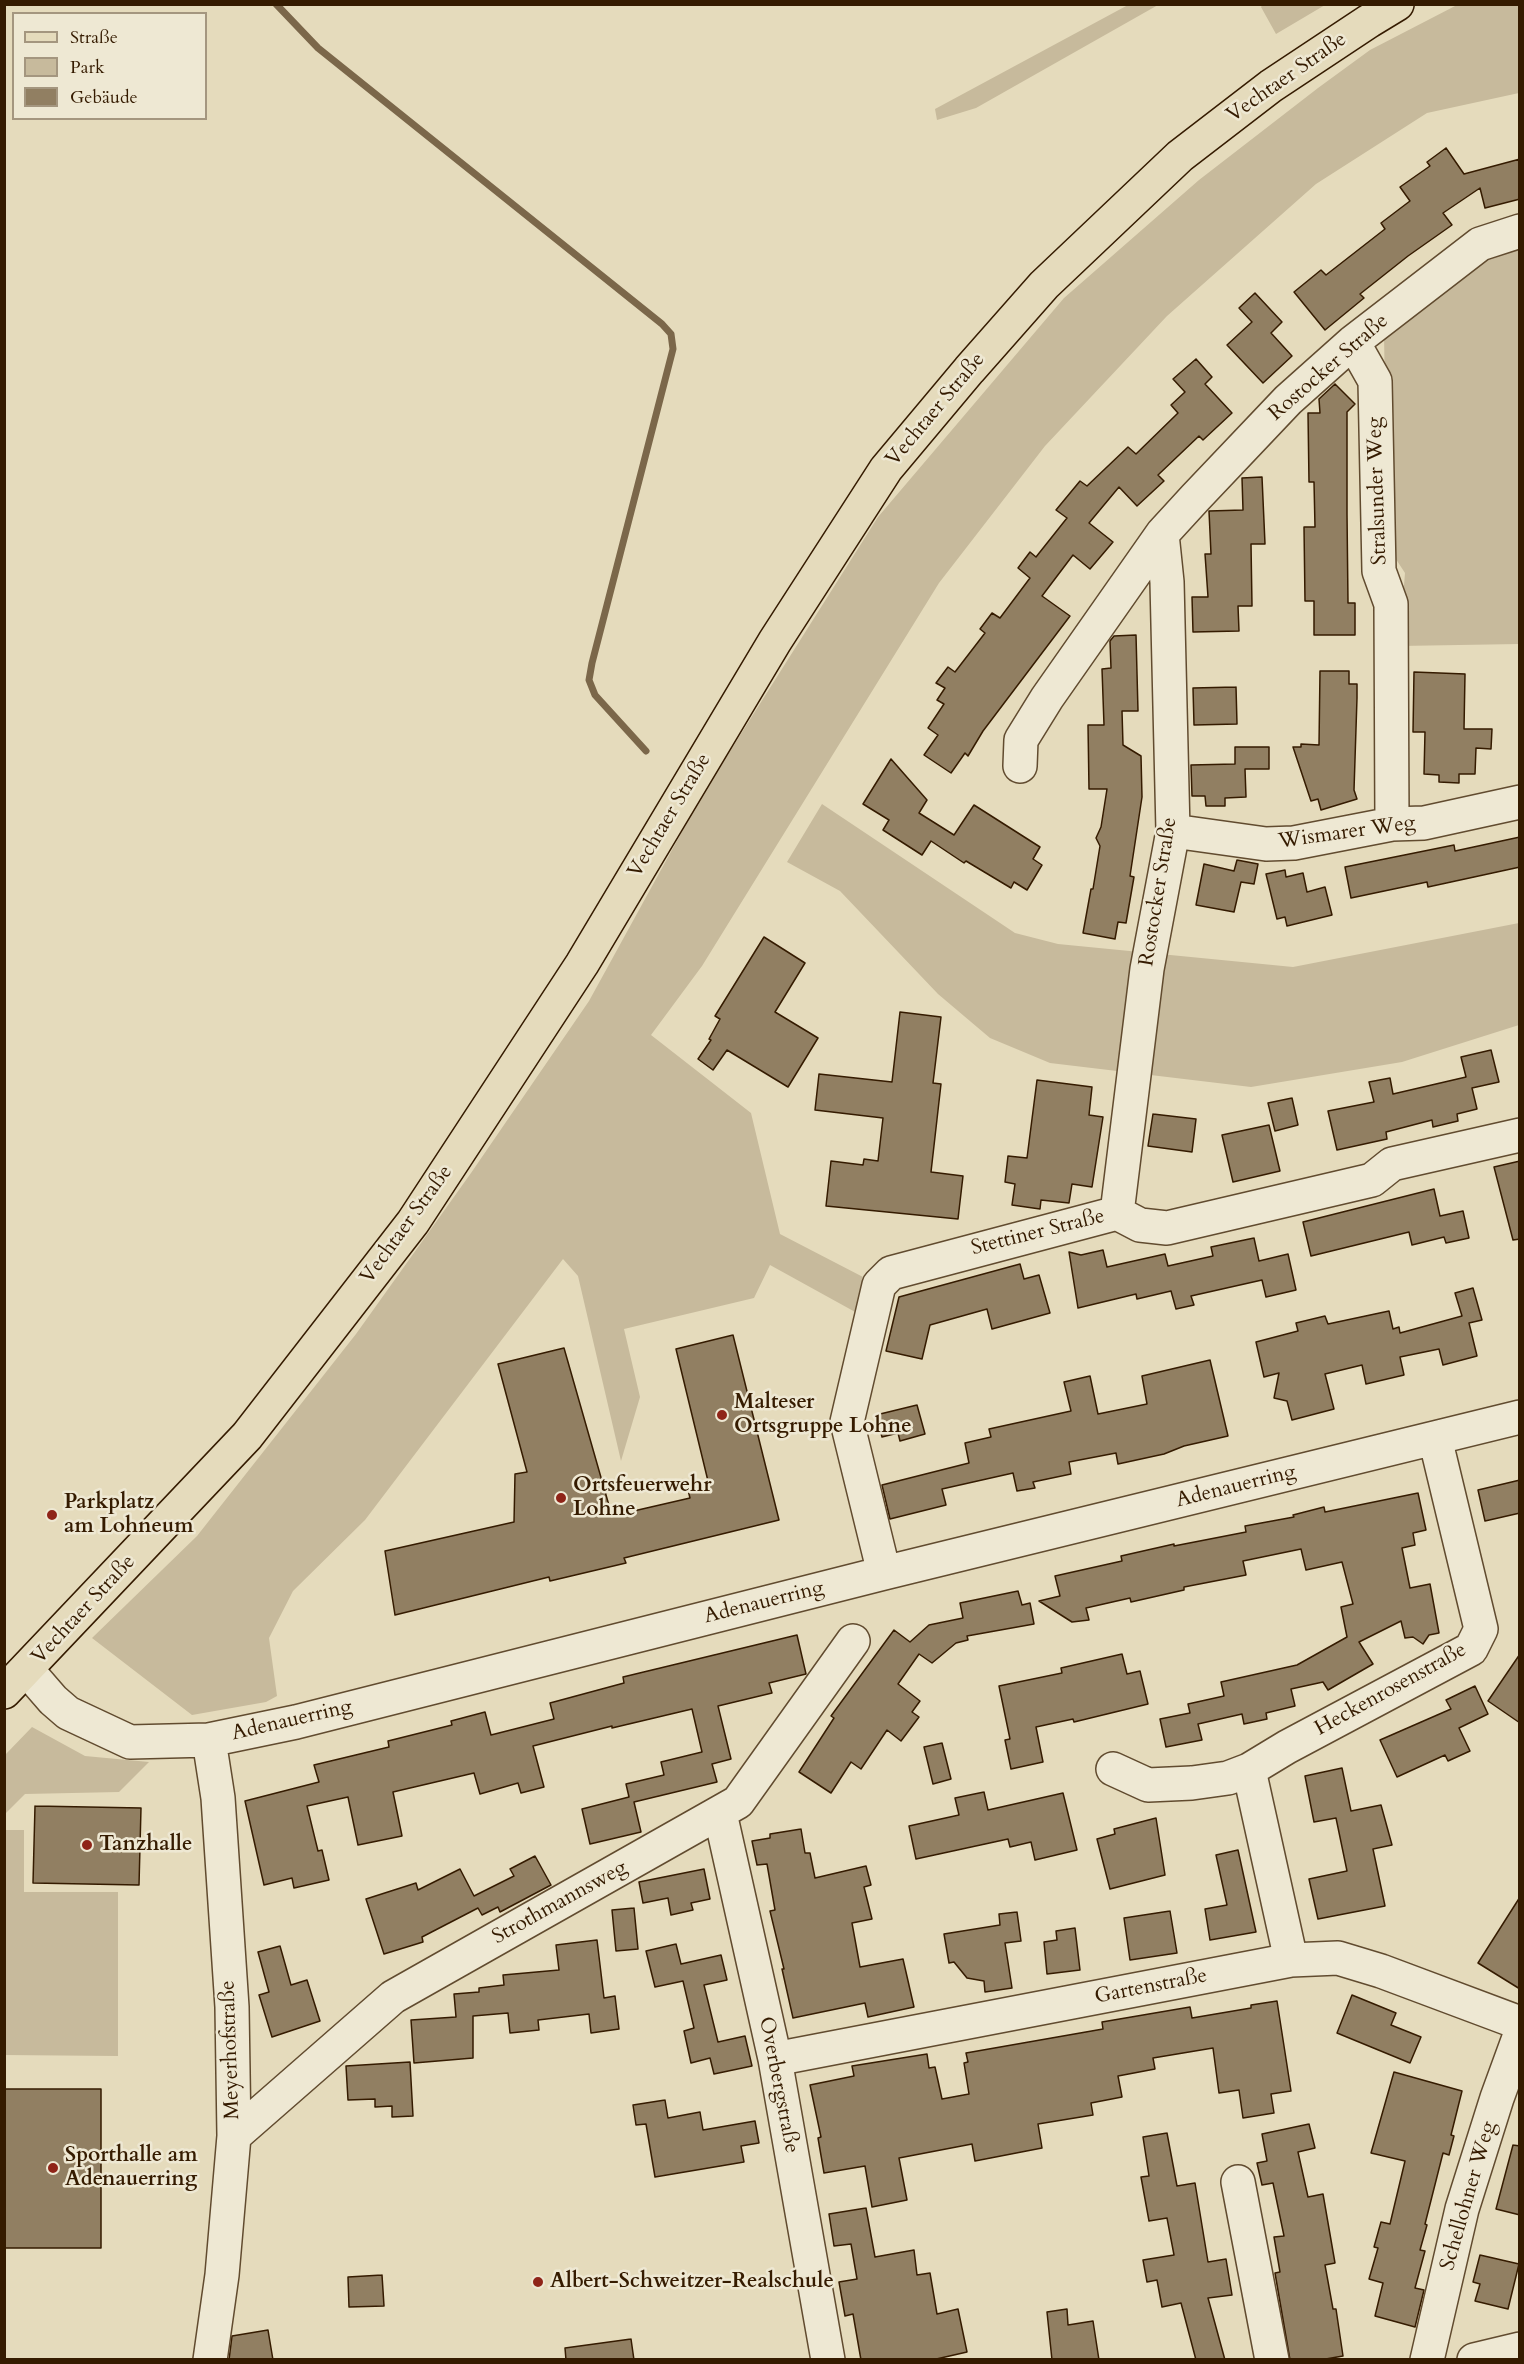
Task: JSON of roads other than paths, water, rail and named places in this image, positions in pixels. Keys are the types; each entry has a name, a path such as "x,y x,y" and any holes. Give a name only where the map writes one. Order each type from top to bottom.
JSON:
{"main road":[{"name":"Vechtaer Straße","path":"16,1681 247,1436 413,1222 582,964 775,641 886,469 1044,285 1180,156 1271,86 1397,4"}],"street":[{"name":"Rostocker Straße","path":"1020,766 1021,740 1047,698 1161,534 1288,400 1353,342 1480,244 1520,231"},
{"name":"Stralsunder Weg","path":"1353,342 1375,381 1379,571 1391,604 1392,824"},
{"name":"Rostocker Straße","path":"1117,1213 1147,969 1173,831 1167,582 1161,534"},
{"name":"Wismarer Weg","path":"1173,831 1266,844 1294,843 1392,824 1424,822 1520,802"},
{"name":"Stettiner Straße","path":"884,1573 847,1422 879,1285 891,1273 1117,1213 1140,1225 1167,1228 1372,1180 1392,1164 1520,1135"},
{"name":"Adenauerring","path":"16,1681 53,1700 68,1713 130,1742 209,1740 296,1722 884,1573 1520,1418"},
{"name":"Heckenrosenstraße","path":"1113,1768 1148,1785 1192,1783 1228,1778 1249,1770 1287,1747 1471,1649 1481,1629 1435,1438"},
{"name":"Strothmannsweg","path":"234,2136 393,1997 738,1802 853,1641"},
{"name":"Meyerhofstraße","path":"209,1740 218,1798 232,2007 234,2136 222,2275 210,2360"},
{"path":"1249,1770 1291,1960"},
{"name":"Overbergstraße","path":"720,1813 775,2059 828,2360"},
{"name":"Gartenstraße","path":"775,2059 1291,1960 1338,1958 1381,1971 1520,2023"},
{"name":"Schellohner Weg","path":"1427,2360 1462,2209 1497,2098 1520,2035"},
{"path":"1238,2182 1272,2360"},
{"path":"1474,2360 1520,2349"}],"waterway":[{"path":"276,4 318,48 662,324 671,334 673,349 589,680 595,695 646,751"}],"place":[{"name":"Malteser Ortsgruppe Lohne","path":"722,1415"},
{"name":"Ortsfeuerwehr Lohne","path":"561,1498"},
{"name":"Parkplatz am Lohneum","path":"52,1515"},
{"name":"Tanzhalle","path":"87,1845"},
{"name":"Sporthalle am Adenauerring","path":"53,2168"},
{"name":"Albert-Schweitzer-Realschule","path":"538,2282"}]}
